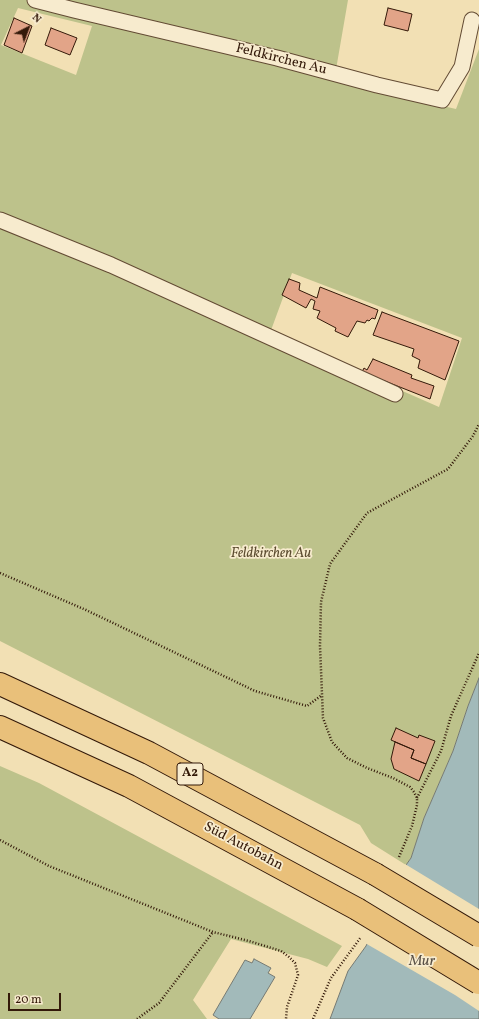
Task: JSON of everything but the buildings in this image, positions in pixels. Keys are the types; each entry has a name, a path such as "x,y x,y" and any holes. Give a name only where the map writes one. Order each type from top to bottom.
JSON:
{"highway":[{"name":"A2","path":"0,684 149,753 375,874 479,936"},
{"name":"Süd Autobahn","path":"0,727 129,786 357,909 479,983"}],"street":[{"name":"Feldkirchen Au","path":"35,0 278,58 377,85 442,100 462,67 472,20"},
{"path":"0,220 112,265 395,394"}],"path":[{"path":"399,857 412,826 417,805 417,798 410,787 347,758 332,742 323,718 320,646 321,602 330,564 367,513 448,469 474,436 479,424"},
{"path":"0,573 86,610 256,691 307,706 322,695"},
{"path":"417,798 441,751 451,716 479,653"},
{"path":"0,840 49,866 213,932 249,940 281,951 295,963 298,975 287,1007 286,1019"},
{"path":"137,1019 159,1003 213,932"},
{"path":"313,1019 332,978 361,937"}],"green space":[{"name":"Feldkirchen Au","path":"0,0 348,0 334,81 456,109 479,49 479,678 453,751 424,818 411,858 406,865 371,843 360,825 0,641","holes":["18,8 92,26 76,75 1,45","292,273 462,338 439,407 270,333"]},
{"path":"0,766 39,783 342,946 327,967 308,959 231,939 193,1000 207,1019 0,1019"}],"water":[{"name":"Mur","path":"479,678 479,1019 330,1019 348,971 366,946 406,865 411,858 424,818 453,751"},
{"path":"254,959 271,968 268,973 275,977 250,1019 219,1019 213,1015 245,960 252,963"}],"pier":[{"path":"405,864 479,909 479,1011 455,995 365,943"}]}
